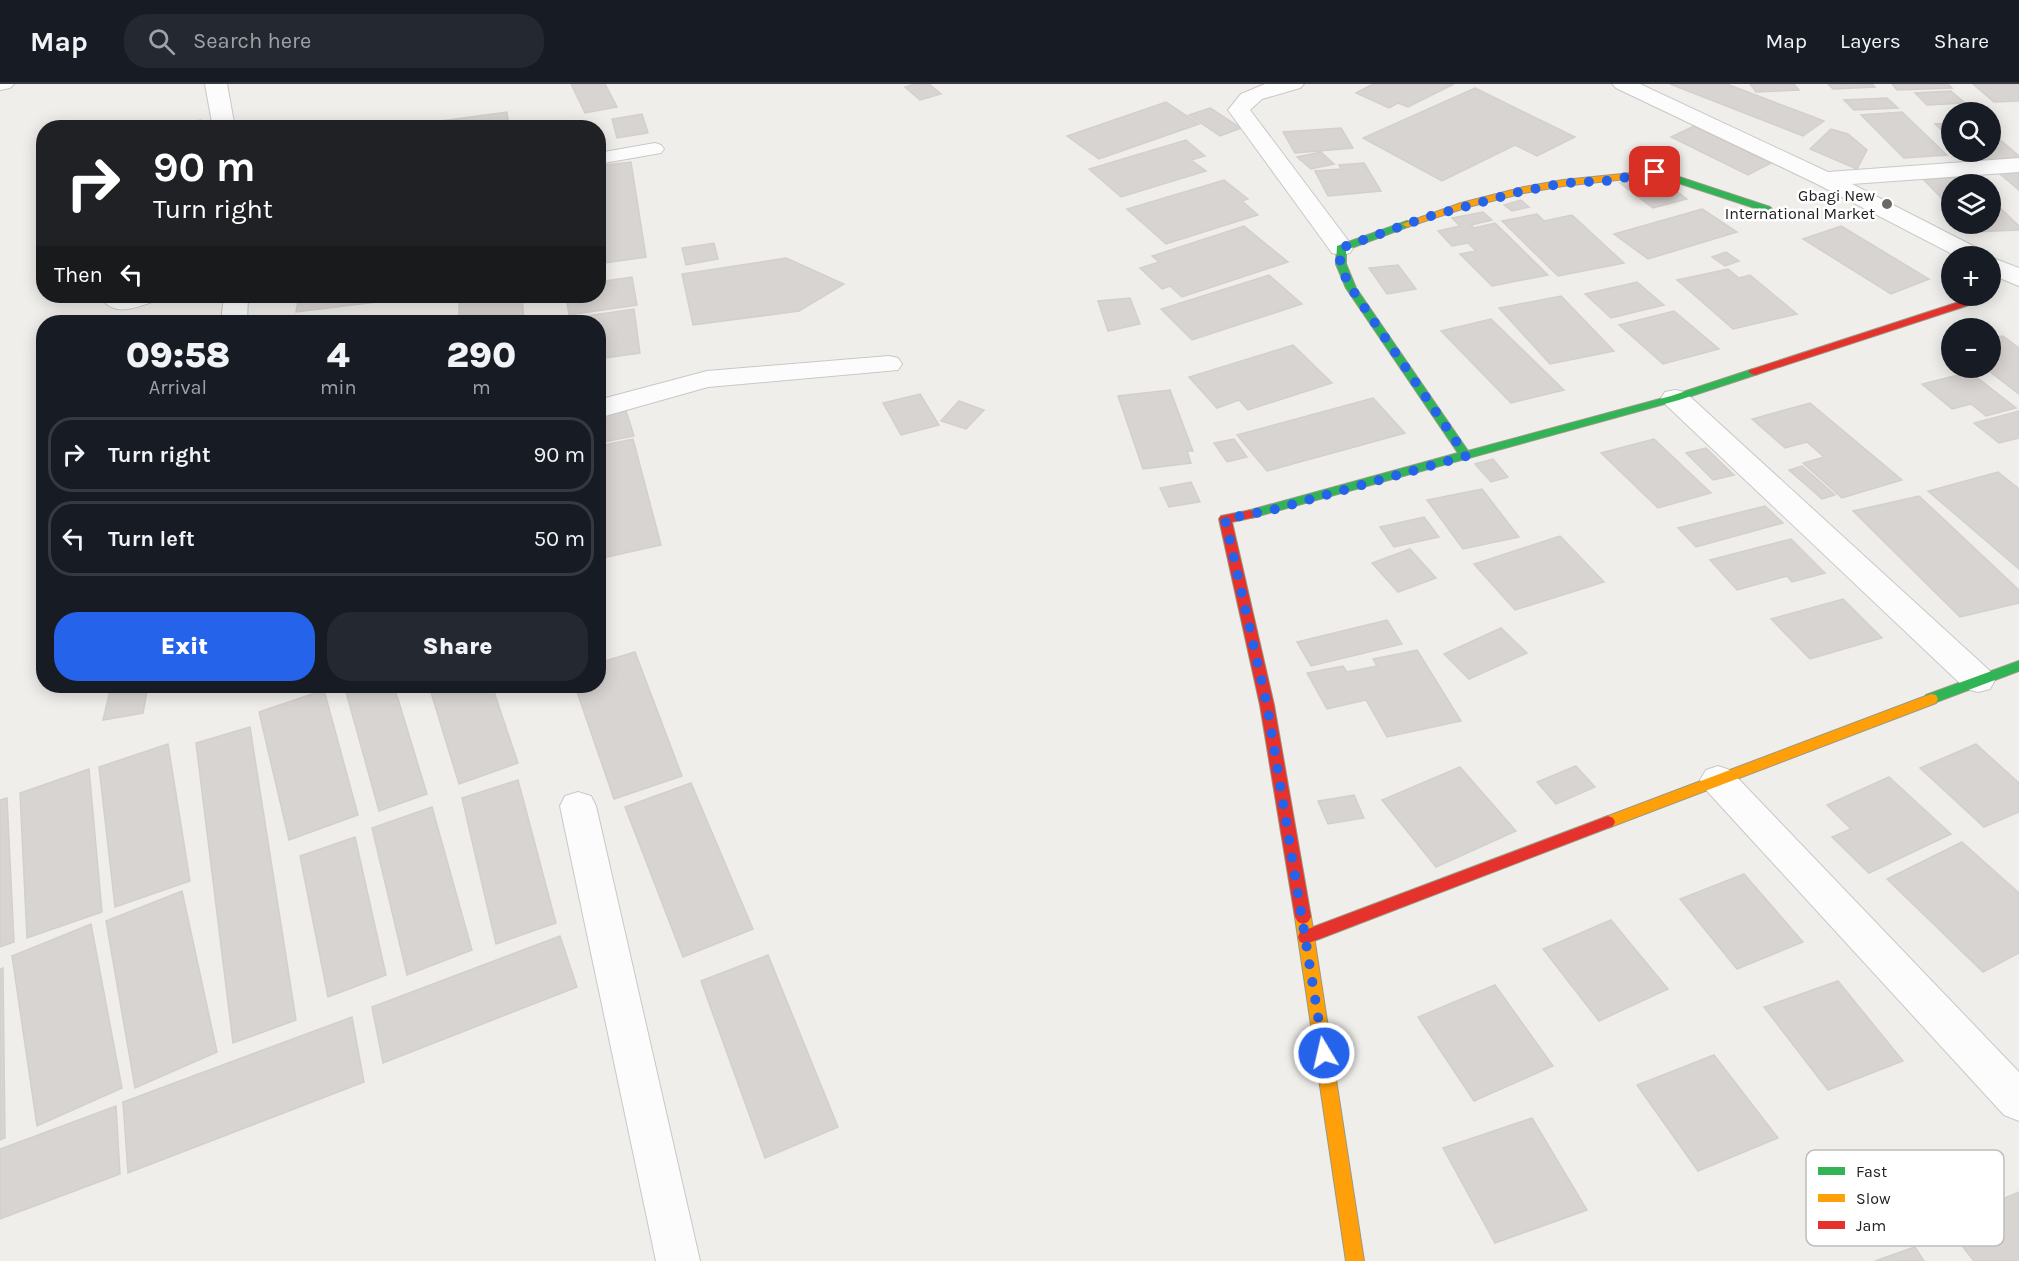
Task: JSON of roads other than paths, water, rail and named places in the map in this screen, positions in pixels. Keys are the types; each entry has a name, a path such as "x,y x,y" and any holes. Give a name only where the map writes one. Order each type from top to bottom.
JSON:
{"street":[{"path":"216,84 223,120"},
{"path":"1293,84 1252,95 1242,102 1239,110 1341,248 1339,257 1342,270 1351,288 1466,456"},
{"path":"1623,84 1825,179 1955,246"},
{"path":"1825,179 2019,165"},
{"path":"1341,248 1424,218 1519,192 1564,183 1606,181 1655,172 1767,209"},
{"path":"2001,269 2019,278"},
{"path":"1355,1261 1306,937 1267,705 1225,519 1272,510 1675,398 1956,306"},
{"path":"606,408 707,379 889,364"},
{"path":"1675,398 1978,680"},
{"path":"1306,937 2019,666"},
{"path":"1718,780 2019,1101"},
{"path":"578,806 678,1261"}],"lane":[{"path":"606,158 655,149"}],"place":[{"name":"Gbagi New International Market","path":"1887,204"}]}
